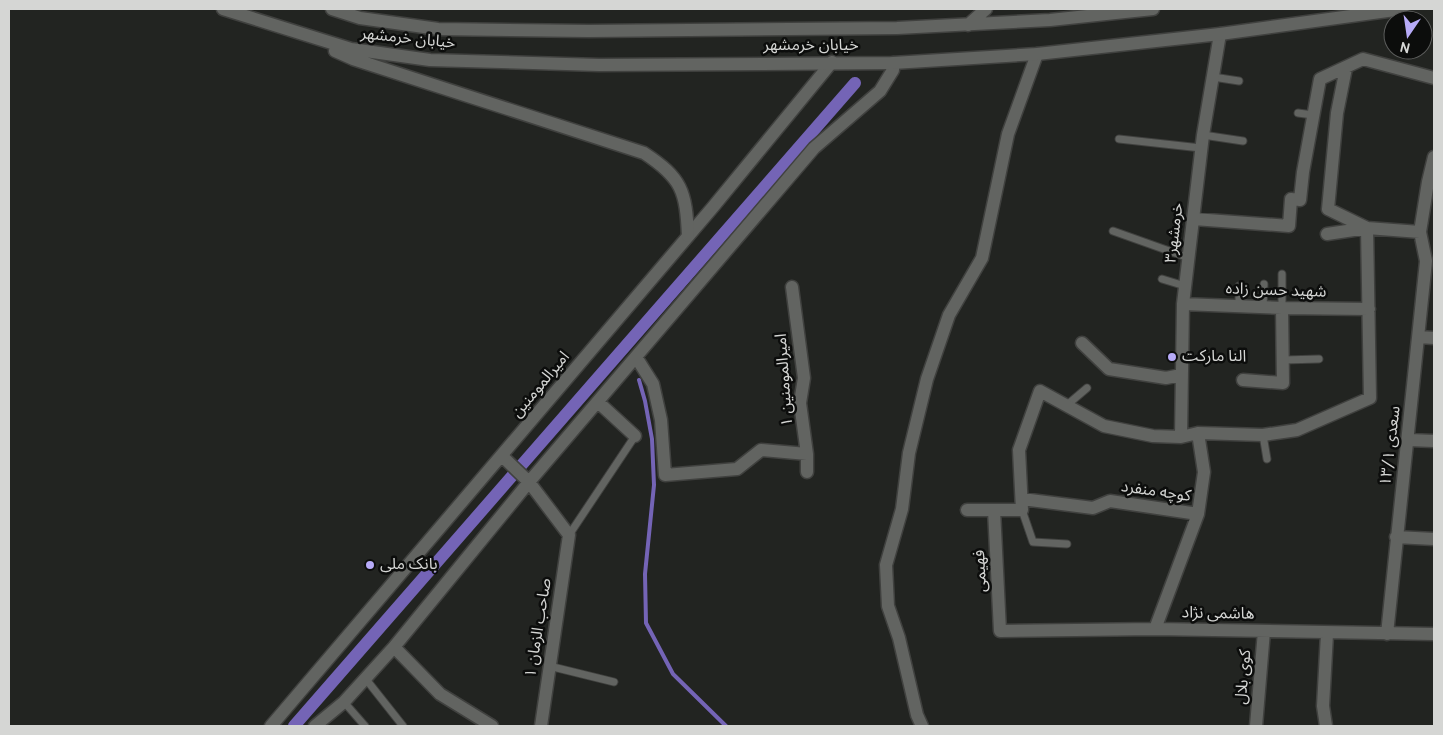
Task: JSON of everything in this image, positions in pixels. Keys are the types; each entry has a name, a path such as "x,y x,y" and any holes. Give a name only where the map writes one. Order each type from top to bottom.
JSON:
{"street":[{"name":"خیابان خرمشهر","path":"223,9 351,49 430,60 600,64 892,63 1037,54 1220,34 1402,9"},
{"name":"خیابان خرمشهر","path":"332,9 360,18 438,29 599,31 897,28 1050,20 1123,10 1153,9"},
{"path":"968,25 986,9"},
{"path":"290,30 353,59 644,152 667,168 681,188 687,210 688,236"},
{"name":"خرمشهر۳","path":"1181,437 1183,304 1201,148 1220,34"},
{"path":"922,726 917,715 899,638 888,606 886,565 902,508 908,453 927,379 948,315 982,258 1008,134 1037,54"},
{"path":"1194,219 1289,226 1291,200 1300,200 1303,172 1320,79 1363,59 1434,78"},
{"name":"امیرالمومنین","path":"271,726 688,236 832,62"},
{"path":"315,726 344,702 394,647 529,482 814,148 880,91 893,70 892,63"},
{"path":"1346,68 1337,113 1328,209 1367,228"},
{"path":"1327,234 1367,228 1420,232 1434,157"},
{"path":"1022,505 1019,450 1040,391 1104,426 1153,436 1181,437 1198,434 1263,435 1297,430 1370,398 1367,228"},
{"name":"سعدی ۱۳/۱","path":"1387,634 1419,337 1430,264 1420,232"},
{"name":"امیرالمومنین ۱","path":"792,287 804,378 800,403 807,454 807,472"},
{"name":"شهید حسن زاده","path":"1183,304 1263,308 1369,309"},
{"path":"1243,380 1283,383 1282,308"},
{"path":"1419,337 1434,338"},
{"path":"1082,343 1109,369 1166,378 1181,375"},
{"path":"636,357 653,384 661,420 666,475 737,469 761,450 807,454"},
{"path":"598,402 635,436"},
{"path":"1155,629 1198,514 1204,472 1198,434"},
{"path":"1409,440 1434,441"},
{"path":"502,456 529,482 569,535"},
{"name":"کوچه منفرد","path":"967,510 994,510 1022,505 1093,508 1110,502 1198,514"},
{"name":"فهیمی","path":"994,510 1000,631"},
{"name":"صاحب الزمان ۱","path":"541,726 548,666 569,535"},
{"path":"1396,537 1434,539"},
{"name":"هاشمی نژاد","path":"1000,631 1155,629 1327,634 1434,634"},
{"name":"کوی بلال","path":"1256,726 1264,631"},
{"path":"1326,726 1323,706 1327,634"},
{"path":"394,647 440,694 492,726"}],"lane":[{"path":"1213,77 1239,82"},
{"path":"1298,113 1313,115"},
{"path":"1203,135 1243,141"},
{"path":"1119,139 1201,148"},
{"path":"1113,231 1189,258"},
{"path":"1282,274 1282,308"},
{"path":"1162,280 1185,286"},
{"path":"1263,308 1264,284"},
{"path":"1239,286 1239,306"},
{"path":"1284,360 1319,359"},
{"path":"1067,405 1087,388"},
{"path":"1263,435 1267,458"},
{"path":"569,535 635,436"},
{"path":"1022,505 1032,542 1067,544"},
{"path":"548,666 614,682"},
{"path":"365,678 403,726"},
{"path":"344,702 365,726"}],"waterway":[{"path":"294,726 855,83"},
{"path":"639,380 652,439 654,485 645,574 646,623 673,674 726,726"}],"place":[{"name":"النا مارکت","path":"1172,357"},
{"name":"بانک ملی","path":"370,565"}]}
